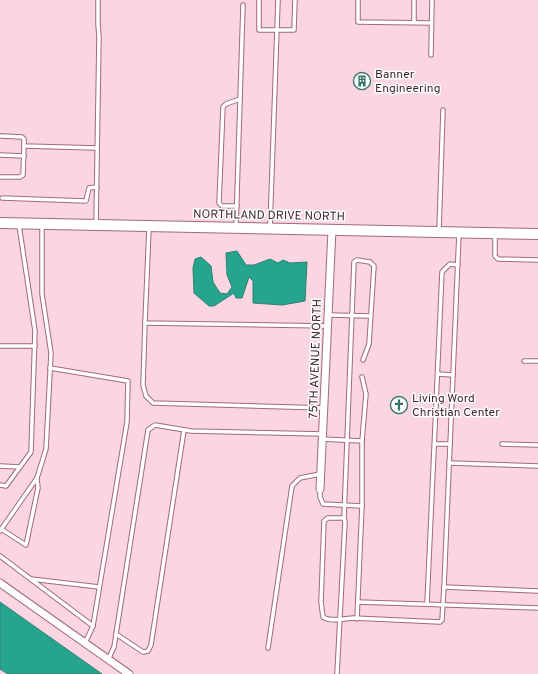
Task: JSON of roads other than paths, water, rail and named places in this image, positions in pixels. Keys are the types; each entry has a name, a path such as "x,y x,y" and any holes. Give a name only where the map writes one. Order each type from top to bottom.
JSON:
{"street":[{"name":"NORTHLAND DRIVE NORTH","path":"0,223 538,234"},
{"name":"75TH AVENUE NORTH","path":"320,489 332,230"},
{"path":"0,582 129,674"}],"lane":[{"path":"96,225 100,37 98,24 98,0"},
{"path":"259,0 259,30 294,30 295,0"},
{"path":"270,229 278,0"},
{"path":"358,0 358,22 431,23"},
{"path":"414,0 414,22"},
{"path":"430,55 432,0"},
{"path":"236,228 243,5"},
{"path":"237,206 222,206 219,202 222,108 226,104 240,99"},
{"path":"439,232 443,110"},
{"path":"0,177 20,177 23,175 24,156 24,139 22,137 1,136"},
{"path":"24,146 97,148"},
{"path":"0,156 24,156"},
{"path":"2,198 86,201 89,188 96,186"},
{"path":"0,485 6,486 31,452 36,331 19,224"},
{"path":"37,478 38,488 26,545 1,530 37,478 46,449 51,353 41,287 42,224"},
{"path":"149,226 143,385 146,396 153,404 324,408"},
{"path":"344,518 328,518 324,520 321,602 323,617 340,620 357,619 440,622 442,620 444,587 459,233"},
{"path":"496,233 495,256 498,259 538,260"},
{"path":"338,674 351,316 354,262 357,260 370,262 374,266 369,344 363,360"},
{"path":"427,604 442,272 450,264 458,264"},
{"path":"328,315 370,316"},
{"path":"145,323 327,326"},
{"path":"0,346 35,346"},
{"path":"524,361 538,361"},
{"path":"50,368 128,381 127,422 93,626 84,643"},
{"path":"438,374 453,375"},
{"path":"357,619 362,506 362,441 366,394 362,377"},
{"path":"108,660 114,647 148,430 155,425 184,430 322,437 362,441"},
{"path":"116,634 143,652 148,651 151,645 184,430"},
{"path":"434,444 450,444"},
{"path":"502,444 538,445"},
{"path":"449,463 538,466"},
{"path":"0,466 20,467"},
{"path":"268,648 292,486 300,478 320,474"},
{"path":"320,489 320,497 323,504 362,506"},
{"path":"0,556 93,626"},
{"path":"30,579 99,588"},
{"path":"444,587 538,591"},
{"path":"358,602 538,608"}],"place":[{"name":"Banner Engineering","path":"362,81"},
{"name":"Living Word Christian Center","path":"399,405"}]}
